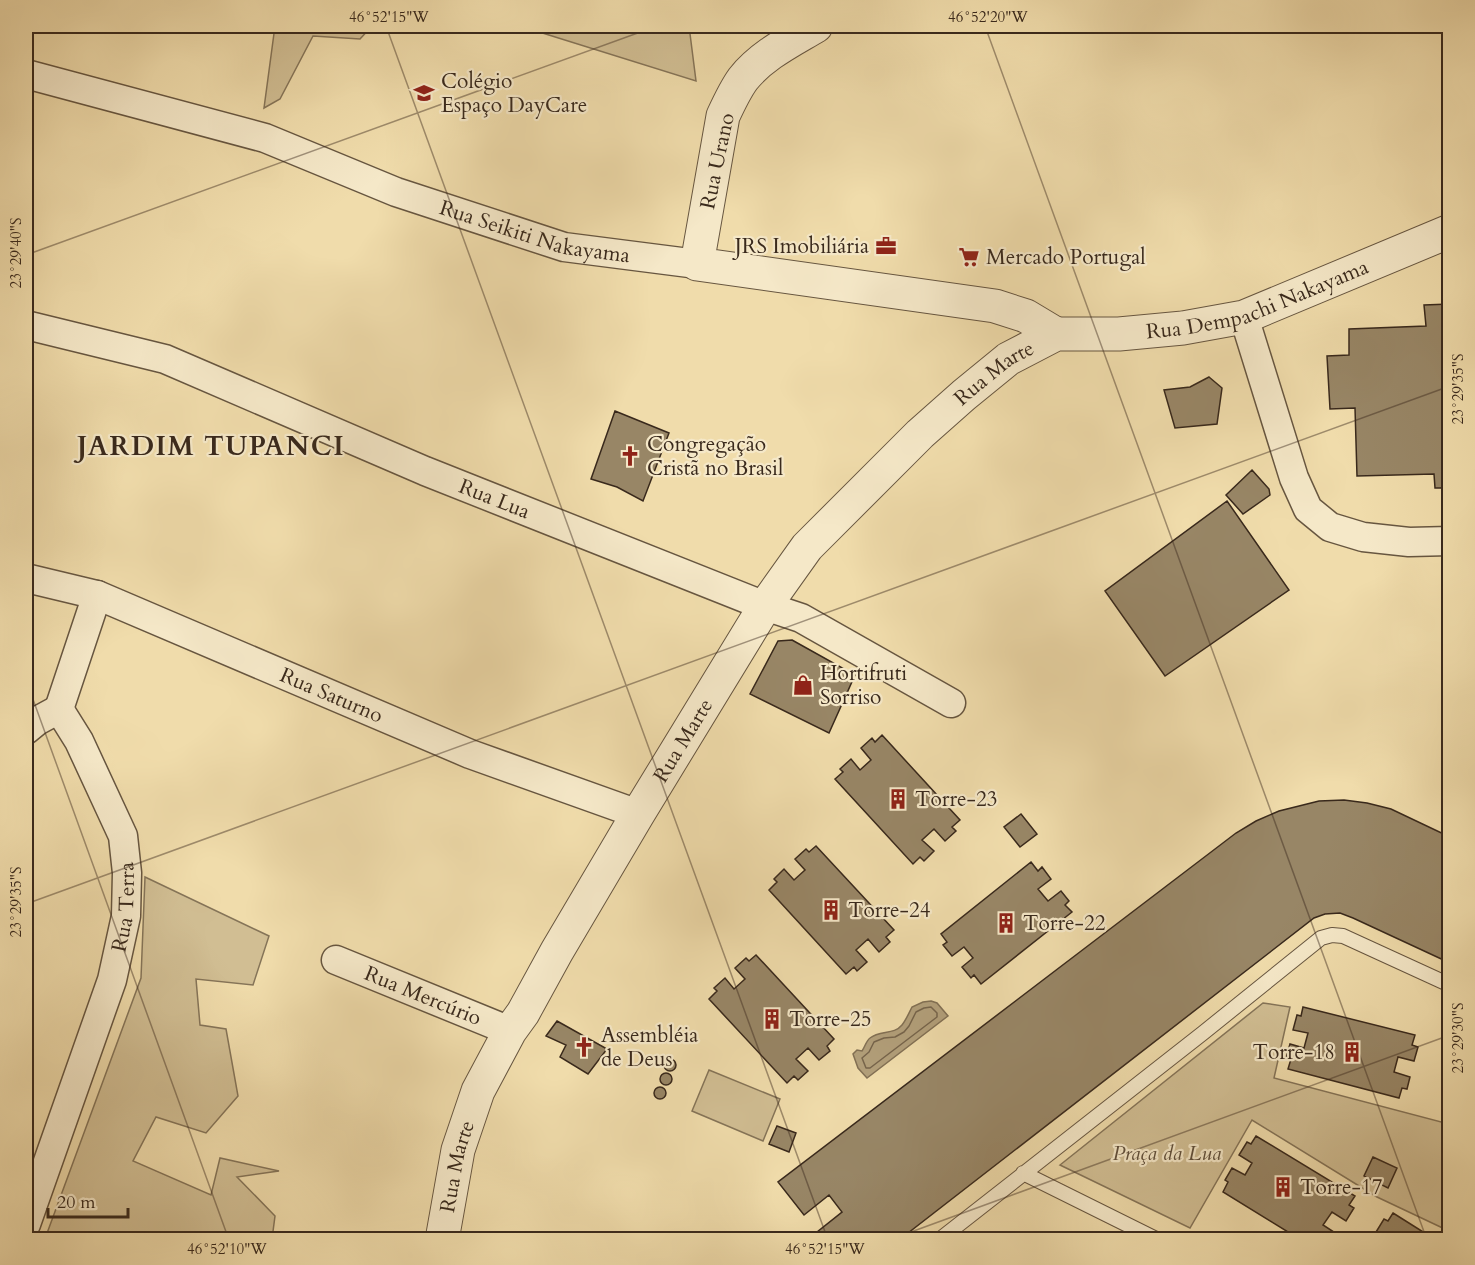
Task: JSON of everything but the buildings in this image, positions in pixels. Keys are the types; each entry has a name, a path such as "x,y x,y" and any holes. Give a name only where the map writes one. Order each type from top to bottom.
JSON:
{"street":[{"name":"Rua Urano","path":"697,264 723,117 733,94 744,77 768,55 816,26"},
{"name":"Rua Seikiti Nakayama","path":"26,74 265,138 396,192 564,247 995,306 1026,316 1056,334"},
{"name":"Rua Dempachi Nakayama","path":"1056,334 1119,334 1184,328 1244,317 1449,231"},
{"path":"1244,317 1293,478 1308,508 1330,527 1363,537 1409,542 1449,541"},
{"name":"Rua Lua","path":"26,325 165,358 425,471 765,606 801,618 951,703"},
{"name":"Rua Marte","path":"442,1239 458,1150 478,1091 510,1031 523,1013 638,814 765,606 807,547 920,434 1008,359 1056,334"},
{"name":"Rua Saturno","path":"26,578 97,595 470,754 638,814"},
{"path":"26,730 59,709 97,595"},
{"name":"Rua Terra","path":"26,1224 112,980 126,916 127,873 123,836 79,741 59,709"},
{"name":"Rua Mercúrio","path":"336,960 510,1031"}],"lane":[{"path":"939,1239 1321,938 1332,935 1343,936 1449,985"},
{"path":"1023,1173 1158,1239"}],"green space":[{"path":"275,26 372,26 360,39 313,36 280,99 264,108"},
{"path":"520,26 689,26 696,81"},
{"path":"145,877 269,936 253,985 196,979 200,1025 226,1029 238,1096 206,1133 156,1117 133,1161 211,1195 220,1158 279,1171 237,1177 275,1216 272,1239 60,1240 46,1236 141,978"},
{"name":"Praça da Lua","path":"1263,1003 1290,1007 1274,1078 1449,1124 1449,1231 1377,1197 1252,1120 1190,1228 1060,1165"},
{"path":"709,1070 780,1099 763,1141 692,1111"}],"water":[{"path":"931,1001 937,1003 948,1016 867,1078 858,1068 853,1054 857,1050 862,1051 870,1038 899,1028 912,1007"}],"place":[{"name":"Colégio Espaço DayCare","path":"424,93"},
{"name":"JRS Imobiliária","path":"886,246"},
{"name":"Mercado Portugal","path":"969,257"},
{"name":"Congregação Cristã no Brasil","path":"630,456"},
{"name":"Hortifruti Sorriso","path":"803,685"},
{"name":"Torre-23","path":"898,799"},
{"name":"Torre-24","path":"831,910"},
{"name":"Torre-22","path":"1006,923"},
{"name":"Torre-25","path":"772,1019"},
{"name":"Assembléia de Deus","path":"584,1047"},
{"name":"Torre-18","path":"1352,1052"},
{"name":"Torre-17","path":"1283,1187"}],"district":[{"name":"JARDIM TUPANCI","path":"211,446"}]}
